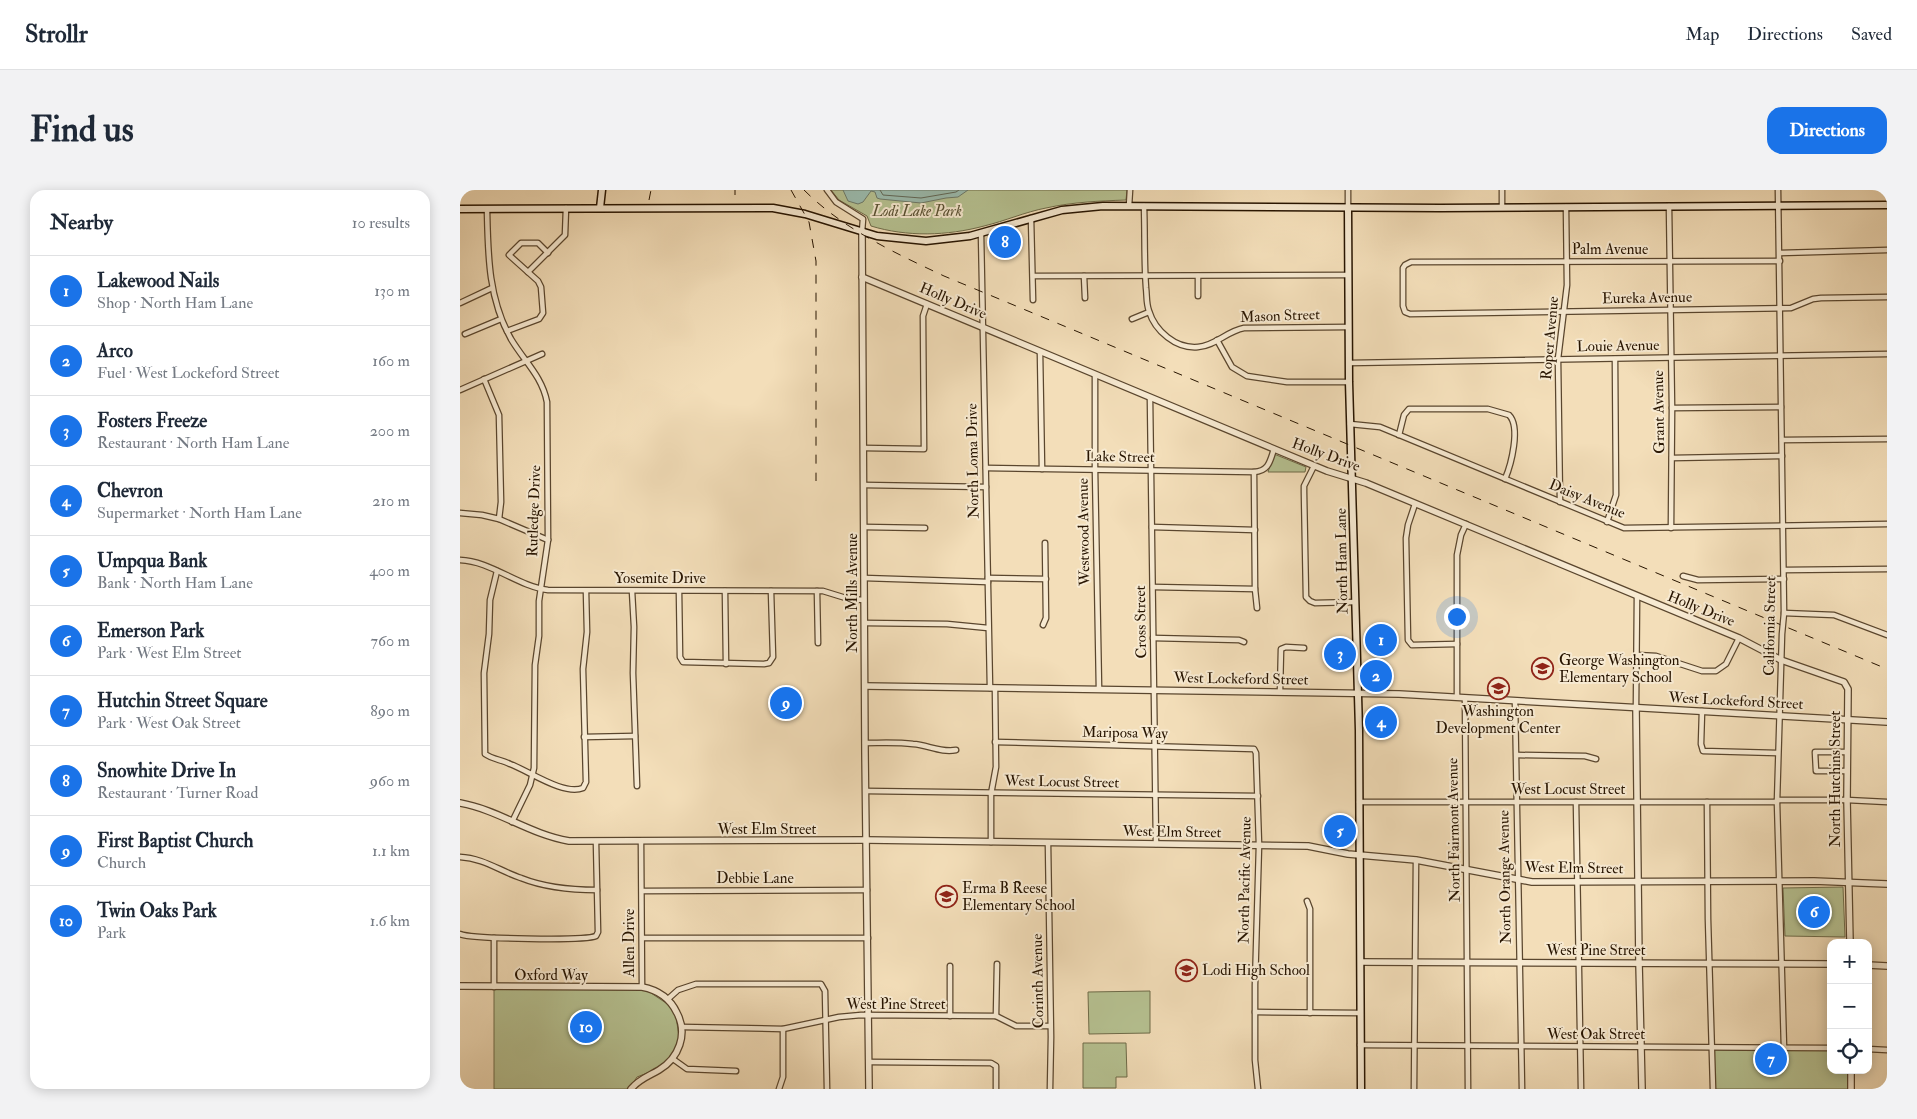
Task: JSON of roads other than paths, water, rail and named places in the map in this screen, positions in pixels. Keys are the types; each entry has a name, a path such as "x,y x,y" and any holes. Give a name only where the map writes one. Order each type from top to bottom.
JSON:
{"main road":[{"path":"600,208 602,190"},
{"path":"460,209 778,209 806,214 862,232 893,239 926,241 956,239 1031,218 1073,209 1129,206 1566,207 1887,205"},
{"name":"North Ham Lane","path":"1348,207 1349,382 1358,693 1361,1089"}],"street":[{"name":"North Mills Avenue","path":"827,190 836,202 863,219 864,600 869,1089"},
{"path":"1129,206 1130,190"},
{"name":"North Ham Lane","path":"1348,190 1348,207"},
{"path":"1502,190 1502,207"},
{"name":"California Street","path":"1778,190 1784,613 1777,801 1784,1048"},
{"name":"Mason Street","path":"1144,206 1145,276 1149,312 1161,331 1172,340 1182,345 1202,347 1238,329 1244,328 1348,327"},
{"name":"Grant Avenue","path":"1669,206 1672,408 1671,528"},
{"name":"Roper Avenue","path":"1560,502 1558,359 1568,285 1566,207"},
{"path":"528,272 565,235 566,208"},
{"name":"Rutledge Drive","path":"487,209 488,254 492,288 501,319 526,361 542,383 547,402 548,540 540,589 539,636 534,665 535,758 533,775 512,822"},
{"path":"1031,218 1033,300"},
{"name":"North Loma Drive","path":"981,233 988,628 996,775 991,794 991,842"},
{"path":"507,331 539,319 543,313 541,287 510,255 520,243 538,243 548,253"},
{"path":"1780,253 1887,250"},
{"name":"Palm Avenue","path":"1405,312 1403,306 1403,268 1411,262 1780,261"},
{"path":"1032,276 1348,275"},
{"path":"1084,276 1085,298"},
{"path":"1198,276 1198,296"},
{"name":"Holly Drive","path":"862,277 1327,472 1352,478 1466,524 1739,638 1781,660"},
{"path":"460,303 492,288"},
{"name":"Eureka Avenue","path":"1405,312 1410,314 1794,308 1810,300 1821,298 1887,297"},
{"path":"864,448 924,449 923,316 927,304"},
{"path":"1132,319 1149,312"},
{"path":"465,334 501,319"},
{"path":"1217,340 1232,367 1241,375 1287,382 1349,382"},
{"path":"1040,352 1042,469"},
{"path":"460,390 542,354"},
{"name":"Louie Avenue","path":"1349,363 1887,354"},
{"path":"1607,522 1616,495 1614,359"},
{"name":"Westwood Avenue","path":"1095,375 1099,690"},
{"path":"484,380 499,415 501,502 499,519"},
{"name":"Cross Street","path":"1150,398 1156,844"},
{"path":"1672,408 1781,407"},
{"path":"1399,435 1404,415 1409,409 1488,409 1509,415 1514,423 1513,454 1511,464 1504,479"},
{"name":"Daisy Avenue","path":"1350,424 1373,425 1624,528 1887,524"},
{"path":"1782,440 1887,439"},
{"path":"1257,608 1255,589 1254,472 1263,471 1267,468 1274,449"},
{"path":"1672,458 1782,456"},
{"path":"1314,466 1307,479 1304,492 1306,597 1310,601 1315,602 1355,602"},
{"name":"Lake Street","path":"986,468 1254,472"},
{"path":"864,485 986,487"},
{"path":"1415,504 1406,538 1407,633 1409,643 1457,644"},
{"path":"460,513 499,519 548,540"},
{"path":"1457,697 1457,555 1461,535 1466,524"},
{"path":"864,527 925,528"},
{"path":"1152,527 1255,530"},
{"path":"1043,625 1046,618 1045,543"},
{"name":"Yosemite Drive","path":"460,560 475,562 540,589 828,591 849,599 864,600"},
{"path":"1784,570 1887,569"},
{"path":"497,571 490,600 489,634 484,673 485,754 510,763 561,787 579,790 583,788 586,782 583,669 587,632 586,590"},
{"path":"1683,576 1698,580 1784,579"},
{"path":"864,578 988,580 1046,578"},
{"path":"1152,587 1255,589"},
{"path":"725,590 726,664"},
{"path":"632,591 637,786"},
{"path":"679,591 680,658 687,664 767,664 772,661 771,591"},
{"path":"817,591 818,643"},
{"path":"1636,596 1639,970 1642,1089"},
{"path":"1784,613 1834,615 1887,635"},
{"path":"865,623 947,624 988,628"},
{"path":"1153,638 1239,640 1244,642"},
{"path":"1637,655 1656,656 1702,671 1716,671 1726,664 1739,638"},
{"path":"1280,692 1281,649 1286,647 1304,648"},
{"name":"North Hutchins Street","path":"1781,660 1844,682 1848,689 1847,800 1850,939"},
{"name":"West Lockeford Street","path":"865,686 1358,693 1887,722"},
{"name":"North Fairmont Avenue","path":"1465,698 1468,1089"},
{"name":"North Orange Avenue","path":"1515,701 1522,1089"},
{"path":"1702,711 1700,744 1703,751 1778,753"},
{"path":"584,737 635,736"},
{"name":"Mariposa Way","path":"995,742 1254,748"},
{"path":"865,743 911,743 924,745 940,751 956,750"},
{"name":"North Pacific Avenue","path":"1254,748 1256,753 1259,846 1255,1012 1258,1089"},
{"path":"1847,752 1815,752 1816,771 1847,771"},
{"path":"1517,755 1585,756 1596,759"},
{"name":"West Locust Street","path":"866,791 1258,796"},
{"name":"West Locust Street","path":"1359,802 1847,800 1887,802"},
{"path":"1576,802 1581,1089"},
{"path":"1707,802 1712,1089"},
{"name":"West Elm Street","path":"460,803 479,808 546,836 569,841 867,840 1308,846 1360,856 1416,860 1519,880 1578,883 1708,881 1887,884"},
{"name":"Allen Drive","path":"641,841 642,987 653,990 668,999"},
{"path":"460,934 471,937 494,938 595,937 598,932 596,842"},
{"name":"Corinth Avenue","path":"1048,843 1050,1089"},
{"path":"460,857 482,860 512,875 544,886 598,890"},
{"path":"1414,1089 1416,860"},
{"name":"Debbie Lane","path":"642,891 867,890"},
{"path":"1307,901 1310,909 1310,1013"},
{"path":"494,938 494,987"},
{"path":"642,938 868,938"},
{"name":"West Pine Street","path":"1360,962 1827,964"},
{"path":"996,1016 997,964"},
{"path":"1872,965 1887,966"},
{"path":"950,966 950,1016"},
{"path":"631,1089 643,1078 658,1071 673,1059 681,1041 682,1027 679,1016 668,999 678,990 696,984 818,984 822,985 825,991 828,1089"},
{"name":"Oxford Way","path":"460,986 642,987"},
{"path":"1255,1012 1360,1013"},
{"name":"West Pine Street","path":"682,1027 783,1029 846,1016 868,1015 996,1016 1016,1026 1050,1026"},
{"path":"779,1089 783,1077 783,1029"},
{"name":"West Oak Street","path":"1360,1045 1827,1048"},
{"path":"1872,1049 1887,1050"},
{"path":"673,1059 687,1069 736,1071"},
{"path":"869,1062 995,1064 996,1089"},
{"path":"1851,1074 1851,1089"}],"water":[{"path":"843,190 968,190 958,197 921,203 880,199 877,198 875,192 871,191 863,202 858,204 848,201"}],"railway":[{"path":"649,200 651,190"},
{"path":"735,190 735,195"},
{"path":"791,190 809,222 816,261 816,481"},
{"path":"804,190 835,217 870,239 944,276 1887,669"}],"place":[{"name":"Snowhite Drive In","path":"1005,242"},
{"name":"Lakewood Nails","path":"1381,640"},
{"name":"Fosters Freeze","path":"1340,654"},
{"name":"George Washington Elementary School","path":"1543,669"},
{"name":"Arco","path":"1376,676"},
{"name":"Washington Development Center","path":"1498,688"},
{"name":"First Baptist Church","path":"786,703"},
{"name":"Chevron","path":"1381,722"},
{"name":"Umpqua Bank","path":"1340,831"},
{"name":"Erma B Reese Elementary School","path":"946,897"},
{"name":"Emerson Park","path":"1814,912"},
{"name":"Lodi High School","path":"1186,970"},
{"name":"Twin Oaks Park","path":"586,1027"},
{"name":"Hutchin Street Square","path":"1771,1059"}],"park label":[{"name":"Lodi Lake Park","path":"917,211"}]}
